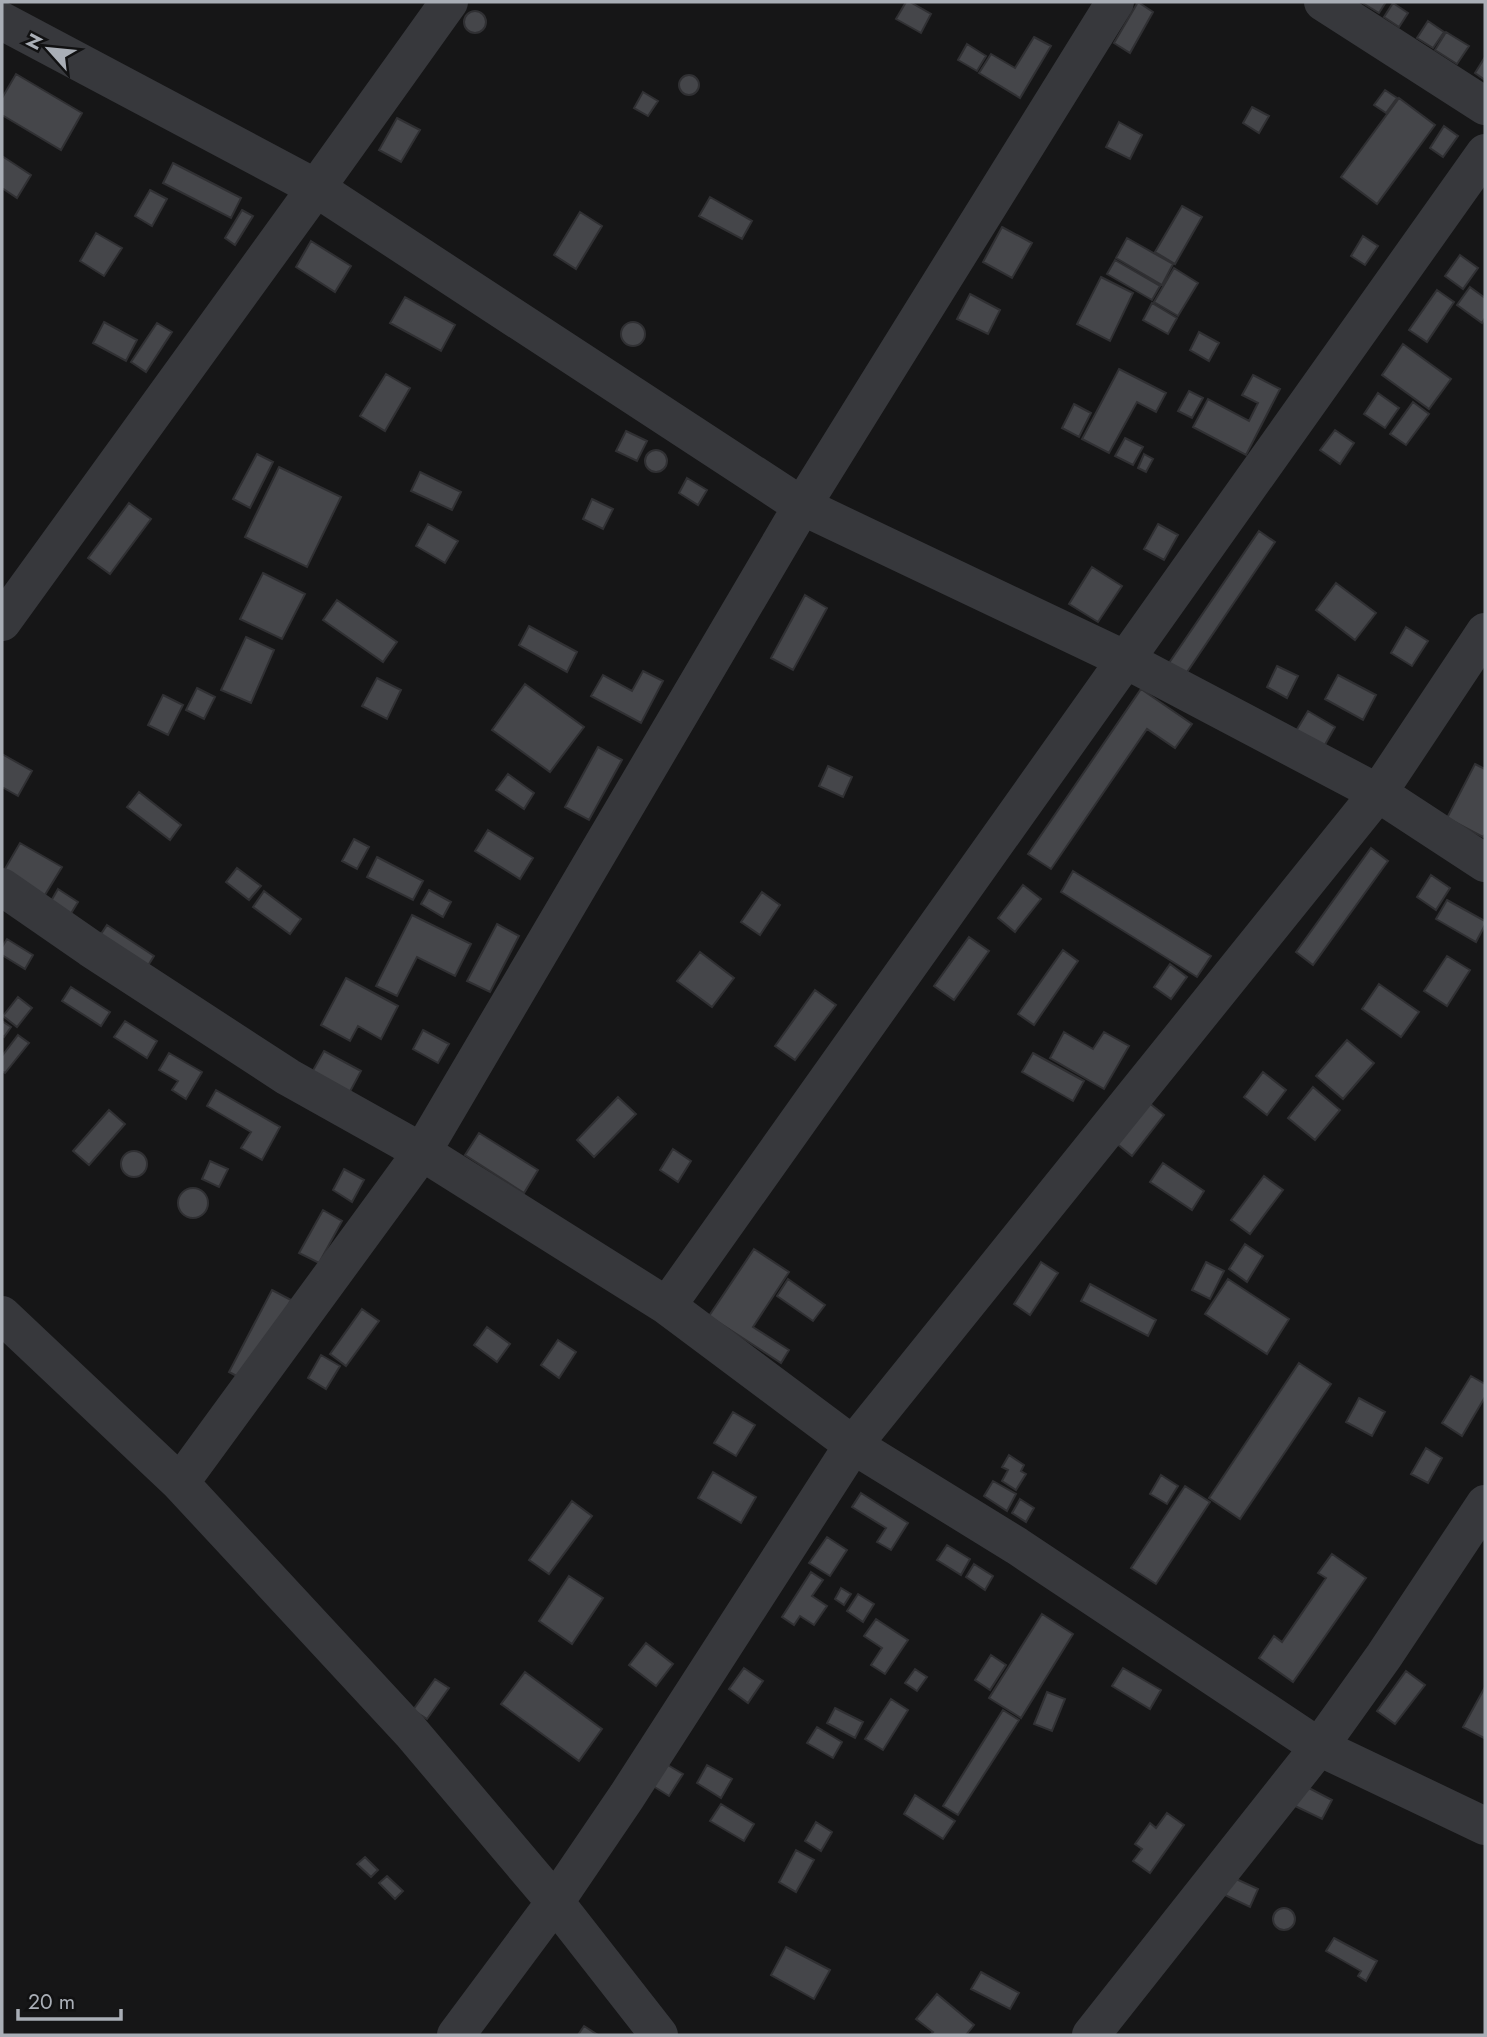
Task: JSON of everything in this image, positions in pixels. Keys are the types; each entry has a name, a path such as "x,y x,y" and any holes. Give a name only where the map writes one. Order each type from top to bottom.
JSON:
{"street":[{"path":"2,622 449,2"},
{"path":"180,1483 422,1152 802,506 1115,2"},
{"path":"1323,2 1485,106"},
{"path":"2,21 316,188 802,506 1126,660 1378,793 1485,863"},
{"path":"667,1306 1485,153"},
{"path":"456,2035 555,1902 627,1796 853,1446 1378,793 1485,632"},
{"path":"2,887 90,948 288,1077 422,1152 667,1306 853,1446 1017,1546 1319,1747 1485,1826"},
{"path":"2,1315 180,1483 411,1732 555,1902 659,2035"},
{"path":"1091,2035 1319,1747 1384,1656 1485,1504"}],"building":[{"path":"906,2 931,14 921,33 896,19"},
{"path":"1138,2 1153,12 1130,53 1114,43"},
{"path":"1361,2 1386,2 1379,13"},
{"path":"1393,3 1408,13 1399,27 1384,17"},
{"path":"475,11 483,14 486,22 483,30 475,33 467,30 464,22 467,14"},
{"path":"1428,21 1444,32 1433,48 1417,38"},
{"path":"1446,32 1469,46 1457,64 1435,50"},
{"path":"1034,37 1051,46 1020,98 979,73 991,54 1015,68"},
{"path":"967,44 986,56 977,71 958,60"},
{"path":"1485,57 1485,80 1475,73"},
{"path":"16,74 82,113 61,150 2,115 2,98"},
{"path":"689,75 696,78 699,85 696,92 689,95 682,92 679,85 682,78"},
{"path":"1385,90 1397,98 1386,113 1374,105"},
{"path":"643,92 658,101 648,116 634,108"},
{"path":"1399,98 1435,125 1377,204 1341,177"},
{"path":"1252,107 1269,116 1259,133 1243,123"},
{"path":"397,118 420,130 401,162 379,150"},
{"path":"1119,122 1142,135 1130,159 1106,147"},
{"path":"1444,126 1458,136 1443,157 1430,148"},
{"path":"2,156 31,175 17,198 2,188"},
{"path":"173,163 241,198 231,218 163,183"},
{"path":"150,190 167,199 152,226 135,216"},
{"path":"710,197 752,221 742,239 699,216"},
{"path":"1182,206 1202,217 1175,264 1155,252"},
{"path":"242,210 253,216 235,245 225,238"},
{"path":"580,212 602,226 576,269 554,255"},
{"path":"1002,227 1032,243 1012,278 983,262"},
{"path":"96,233 122,248 104,276 80,261"},
{"path":"1363,236 1378,246 1365,265 1351,256"},
{"path":"1127,238 1173,264 1162,285 1116,258"},
{"path":"311,241 351,266 335,292 296,267"},
{"path":"1460,255 1478,268 1463,289 1445,276"},
{"path":"1115,260 1160,286 1152,300 1107,274"},
{"path":"1174,268 1198,283 1178,316 1154,302"},
{"path":"1101,277 1133,293 1110,341 1077,324"},
{"path":"1470,287 1485,298 1485,318 1482,323 1457,305"},
{"path":"1437,290 1454,302 1427,342 1409,330"},
{"path":"970,294 1000,310 988,334 957,319"},
{"path":"405,297 455,325 441,351 390,323"},
{"path":"1152,303 1177,318 1168,334 1143,320"},
{"path":"104,322 137,340 126,361 93,343"},
{"path":"633,322 641,326 645,334 641,342 633,346 625,342 621,334 625,326"},
{"path":"157,323 172,332 146,372 131,362"},
{"path":"1199,332 1219,343 1209,361 1190,350"},
{"path":"1403,344 1451,379 1429,409 1382,375"},
{"path":"1119,369 1166,393 1156,412 1137,402 1109,453 1082,439"},
{"path":"386,374 410,388 385,431 360,416"},
{"path":"1253,375 1280,389 1246,455 1193,427 1208,399 1249,421 1258,403 1242,395"},
{"path":"1189,391 1203,398 1192,418 1178,411"},
{"path":"1378,393 1399,408 1385,428 1364,414"},
{"path":"1413,402 1429,414 1406,445 1390,434"},
{"path":"1074,404 1091,413 1079,437 1062,428"},
{"path":"1335,430 1354,443 1340,464 1320,450"},
{"path":"626,431 647,441 637,461 616,451"},
{"path":"1125,438 1143,447 1133,465 1115,456"},
{"path":"652,450 660,450 667,457 667,465 660,472 652,472 645,465 645,457"},
{"path":"257,454 273,462 250,508 233,499"},
{"path":"1144,454 1153,459 1146,472 1138,468"},
{"path":"279,467 341,497 307,567 245,537"},
{"path":"420,472 461,492 452,510 411,491"},
{"path":"687,478 707,490 698,505 679,493"},
{"path":"592,499 613,509 603,529 583,519"},
{"path":"129,503 151,519 110,574 88,558"},
{"path":"428,524 458,541 445,563 416,546"},
{"path":"1158,524 1178,535 1164,560 1144,549"},
{"path":"1259,531 1275,542 1185,675 1169,663"},
{"path":"1092,567 1122,586 1098,622 1069,604"},
{"path":"263,573 305,594 282,639 240,619"},
{"path":"1336,583 1376,613 1355,640 1316,610"},
{"path":"805,595 827,608 793,670 771,658"},
{"path":"337,600 397,642 383,662 323,620"},
{"path":"529,626 577,652 567,672 519,645"},
{"path":"1406,627 1428,641 1412,666 1391,653"},
{"path":"246,637 274,650 251,703 221,690"},
{"path":"1277,666 1298,676 1287,698 1267,687"},
{"path":"643,671 663,681 641,723 591,696 603,675 632,691"},
{"path":"1338,675 1376,695 1363,720 1325,699"},
{"path":"377,678 401,690 387,719 362,706"},
{"path":"525,684 584,727 550,772 492,730"},
{"path":"197,688 215,697 204,719 186,710"},
{"path":"1141,689 1192,724 1175,748 1147,729 1051,869 1028,854"},
{"path":"163,695 183,705 168,735 148,725"},
{"path":"1308,711 1335,727 1318,757 1290,741"},
{"path":"598,747 622,760 589,820 565,807"},
{"path":"2,754 32,771 18,796 2,787"},
{"path":"1475,764 1485,769 1483,837 1447,818"},
{"path":"828,766 852,777 843,797 819,786"},
{"path":"508,774 534,793 524,809 496,790"},
{"path":"139,792 181,825 170,840 127,807"},
{"path":"488,830 533,858 520,879 475,851"},
{"path":"354,839 369,847 357,869 342,861"},
{"path":"20,843 62,867 40,903 2,874"},
{"path":"1371,848 1388,861 1313,965 1296,952"},
{"path":"377,857 423,881 413,900 367,877"},
{"path":"237,868 261,886 249,900 226,882"},
{"path":"1073,871 1211,956 1197,977 1061,892"},
{"path":"1431,875 1450,888 1436,910 1417,897"},
{"path":"1023,885 1041,899 1015,932 998,918"},
{"path":"58,889 78,902 67,920 47,908"},
{"path":"429,890 451,902 443,917 421,904"},
{"path":"264,891 301,919 290,934 253,907"},
{"path":"762,892 780,905 760,935 741,922"},
{"path":"1447,900 1485,921 1476,942 1436,919"},
{"path":"412,915 471,944 455,976 417,957 397,996 376,986"},
{"path":"497,924 519,936 490,992 467,981"},
{"path":"107,925 154,956 142,975 95,943"},
{"path":"969,937 989,951 954,1000 934,986"},
{"path":"7,939 33,955 25,969 2,955 2,947"},
{"path":"1063,950 1078,961 1034,1025 1018,1014"},
{"path":"700,952 734,978 712,1007 677,981"},
{"path":"1447,956 1470,970 1447,1006 1424,991"},
{"path":"1170,964 1187,977 1171,999 1154,987"},
{"path":"346,978 398,1006 381,1039 358,1026 350,1041 321,1025"},
{"path":"1379,984 1419,1012 1401,1037 1362,1009"},
{"path":"71,987 110,1012 101,1026 62,1001"},
{"path":"815,990 836,1005 795,1060 775,1046"},
{"path":"18,997 32,1008 17,1027 3,1016"},
{"path":"2,1021 11,1027 4,1037 2,1035"},
{"path":"125,1021 157,1041 147,1058 114,1037"},
{"path":"423,1030 449,1044 438,1063 413,1049"},
{"path":"1064,1032 1093,1049 1104,1032 1129,1046 1104,1089 1050,1058"},
{"path":"18,1035 29,1043 5,1073 2,1071 2,1056"},
{"path":"1347,1040 1374,1063 1343,1099 1316,1076"},
{"path":"324,1051 361,1071 345,1101 307,1081"},
{"path":"169,1053 202,1072 186,1099 172,1090 178,1081 159,1070"},
{"path":"1033,1053 1084,1081 1073,1101 1022,1072"},
{"path":"1263,1072 1286,1090 1267,1115 1244,1097"},
{"path":"1313,1087 1340,1110 1315,1140 1288,1118"},
{"path":"216,1090 280,1127 262,1160 241,1148 251,1132 207,1106"},
{"path":"618,1097 636,1114 594,1157 577,1140"},
{"path":"1148,1102 1164,1115 1132,1156 1116,1143"},
{"path":"109,1110 125,1124 89,1165 73,1151"},
{"path":"479,1133 538,1170 524,1193 465,1155"},
{"path":"673,1149 691,1161 678,1182 660,1170"},
{"path":"134,1151 143,1155 147,1164 143,1173 134,1177 125,1173 121,1164 125,1155"},
{"path":"210,1161 228,1169 219,1187 202,1179"},
{"path":"1163,1163 1204,1191 1192,1210 1150,1182"},
{"path":"344,1169 364,1180 352,1202 333,1190"},
{"path":"1264,1176 1283,1190 1250,1234 1231,1220"},
{"path":"193,1188 199,1189 207,1197 207,1209 199,1217 193,1218 187,1217 179,1209 178,1203 179,1197 187,1189"},
{"path":"323,1210 342,1221 319,1263 299,1253"},
{"path":"1245,1244 1263,1256 1247,1282 1229,1269"},
{"path":"754,1249 789,1272 753,1327 789,1350 781,1363 709,1316"},
{"path":"1041,1262 1058,1273 1030,1315 1014,1304"},
{"path":"1206,1262 1224,1271 1210,1299 1192,1290"},
{"path":"788,1279 825,1305 813,1321 777,1296"},
{"path":"1228,1279 1289,1319 1267,1354 1205,1314"},
{"path":"1090,1284 1156,1320 1148,1336 1081,1301"},
{"path":"272,1290 291,1300 248,1382 229,1372"},
{"path":"362,1309 379,1321 346,1366 330,1354"},
{"path":"487,1327 510,1344 497,1362 474,1345"},
{"path":"558,1340 576,1352 559,1378 541,1365"},
{"path":"321,1355 340,1366 326,1389 308,1378"},
{"path":"1299,1363 1331,1384 1240,1519 1209,1498"},
{"path":"1471,1376 1485,1384 1485,1397 1462,1436 1442,1423"},
{"path":"1359,1398 1385,1412 1372,1436 1346,1422"},
{"path":"733,1412 755,1425 736,1456 714,1443"},
{"path":"1426,1448 1442,1458 1428,1483 1411,1474"},
{"path":"1009,1455 1024,1465 1021,1471 1026,1474 1016,1490 1002,1481 1008,1470 1002,1467"},
{"path":"713,1472 756,1497 741,1523 698,1498"},
{"path":"1161,1475 1178,1486 1167,1504 1150,1494"},
{"path":"993,1481 1016,1494 1007,1511 984,1496"},
{"path":"1185,1486 1210,1502 1156,1584 1131,1568"},
{"path":"861,1493 908,1523 891,1550 877,1542 886,1528 852,1507"},
{"path":"1020,1499 1034,1508 1026,1522 1012,1513"},
{"path":"572,1501 592,1516 549,1574 529,1560"},
{"path":"827,1537 847,1550 830,1576 809,1563"},
{"path":"947,1545 970,1559 961,1575 937,1560"},
{"path":"1332,1554 1366,1578 1293,1682 1259,1658 1274,1636 1282,1642 1326,1578 1318,1573"},
{"path":"974,1564 993,1576 985,1590 966,1577"},
{"path":"811,1572 823,1580 812,1596 827,1606 814,1625 800,1616 794,1625 782,1617"},
{"path":"569,1576 603,1598 572,1644 539,1621"},
{"path":"841,1588 851,1594 844,1605 835,1599"},
{"path":"858,1594 874,1604 863,1622 847,1611"},
{"path":"1042,1614 1073,1634 1021,1718 989,1698"},
{"path":"876,1619 908,1640 885,1674 871,1665 882,1648 864,1636"},
{"path":"646,1643 673,1664 656,1686 629,1665"},
{"path":"991,1655 1006,1665 990,1690 975,1680"},
{"path":"744,1668 763,1681 748,1703 729,1689"},
{"path":"1123,1668 1161,1690 1150,1709 1112,1686"},
{"path":"915,1669 927,1677 917,1691 905,1683"},
{"path":"1406,1671 1425,1685 1395,1724 1377,1711"},
{"path":"525,1672 602,1729 579,1761 501,1704"},
{"path":"435,1679 449,1688 427,1719 413,1710"},
{"path":"1485,1687 1485,1737 1484,1738 1463,1727"},
{"path":"1047,1692 1065,1699 1052,1731 1034,1724"},
{"path":"891,1699 908,1710 883,1750 865,1739"},
{"path":"835,1708 863,1722 855,1738 827,1723"},
{"path":"1003,1710 1019,1720 958,1815 943,1806"},
{"path":"817,1727 842,1742 833,1758 807,1743"},
{"path":"666,1764 683,1774 669,1796 653,1786"},
{"path":"707,1765 732,1779 721,1798 697,1783"},
{"path":"1305,1786 1332,1800 1322,1819 1295,1806"},
{"path":"915,1795 955,1821 943,1839 904,1814"},
{"path":"721,1804 754,1824 744,1841 710,1821"},
{"path":"1167,1813 1184,1825 1150,1873 1133,1861 1142,1849 1135,1844 1150,1823 1156,1828"},
{"path":"816,1822 832,1832 821,1851 805,1841"},
{"path":"796,1850 814,1860 796,1892 779,1882"},
{"path":"365,1857 378,1870 371,1877 357,1864"},
{"path":"387,1876 403,1891 395,1899 379,1883"},
{"path":"1234,1878 1258,1889 1250,1907 1225,1895"},
{"path":"1284,1908 1292,1911 1295,1919 1292,1927 1284,1930 1276,1927 1273,1919 1276,1911"},
{"path":"1334,1938 1377,1961 1366,1981 1358,1976 1361,1971 1326,1951"},
{"path":"786,1947 830,1970 814,1999 771,1975"},
{"path":"981,1972 1019,1993 1010,2009 971,1989"},
{"path":"937,1994 974,2025 966,2035 930,2035 933,2032 916,2019"},
{"path":"584,2026 598,2035 578,2035"}]}
